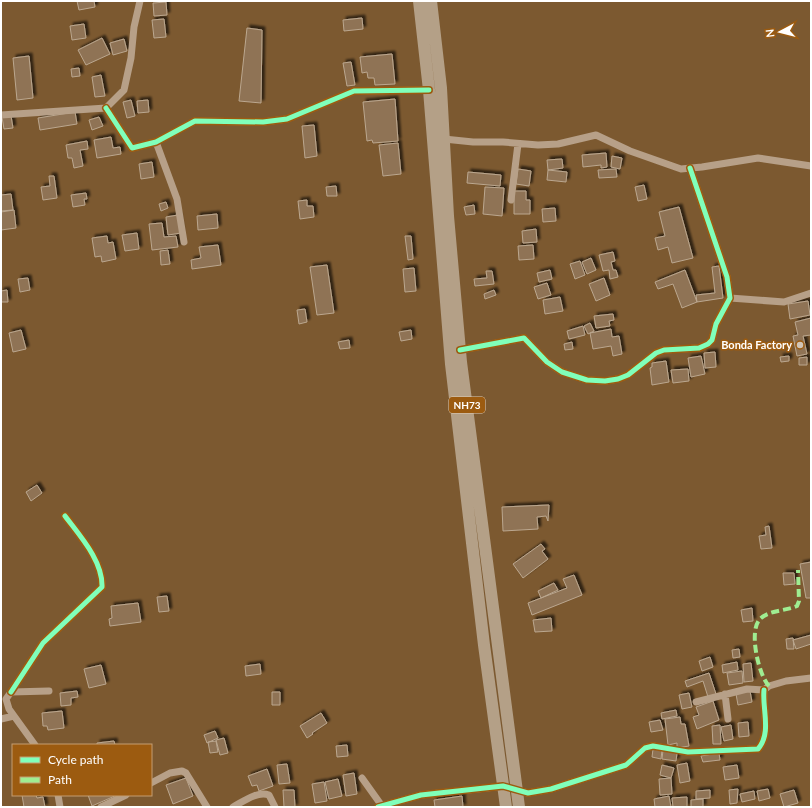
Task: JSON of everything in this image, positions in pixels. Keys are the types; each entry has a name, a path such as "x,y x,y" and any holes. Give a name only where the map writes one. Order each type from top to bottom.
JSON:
{"highway":[{"name":"NH73","path":"419,1 429,90 451,364 484,644 506,807"},
{"name":"NH73","path":"431,1 441,88 460,350 519,807"}],"street":[{"path":"1,115 106,108 124,90 131,58 134,27 140,2"},
{"path":"106,108 132,148 156,142 195,121 263,122 281,120 287,119 354,91 429,90"},
{"path":"444,139 538,145 558,144 596,135 659,163 681,169 758,158 811,166"},
{"path":"156,142 177,200 184,242"},
{"path":"511,200 518,144"},
{"path":"460,350 524,338 547,362 562,372 587,380 605,381 618,379 628,375 656,354 664,350 699,348 708,344 712,340 716,324 730,298 727,277 690,168"},
{"path":"730,298 784,302 811,293"},
{"path":"35,744 14,716 6,699 43,643 102,587 103,576 87,546 65,516"},
{"path":"362,778 380,807 421,795 503,786 528,793 552,790 626,765 645,748 653,746 688,752 758,749 763,743 765,732 762,701 764,690 769,686 786,681 811,678"},
{"path":"696,702 747,689 764,690"},
{"path":"11,692 49,691"},
{"path":"725,694 728,719"},
{"path":"1,719 14,716"},
{"path":"152,782 170,773 182,771 186,773 207,807"},
{"path":"233,807 250,797 264,793 269,795 275,807"},
{"path":"58,796 60,807"},
{"path":"101,807 124,796"}],"building":[{"path":"77,1 94,1 95,7 79,10"},
{"path":"166,2 167,15 154,16 153,3"},
{"path":"362,18 363,29 344,31 343,20"},
{"path":"164,19 166,37 154,38 152,20"},
{"path":"84,24 86,38 72,40 70,26"},
{"path":"247,28 262,30 261,103 239,101"},
{"path":"102,38 110,54 86,65 78,50"},
{"path":"124,39 127,51 113,55 110,43"},
{"path":"392,54 395,84 375,85 374,78 368,78 367,72 362,73 360,57"},
{"path":"29,56 33,98 17,100 13,58"},
{"path":"351,62 355,85 347,86 343,63"},
{"path":"79,68 80,76 72,77 71,69"},
{"path":"101,75 105,96 95,97 92,77"},
{"path":"395,99 398,141 373,143 372,140 367,141 363,102"},
{"path":"131,100 135,116 127,118 123,102"},
{"path":"148,100 149,112 138,113 137,101"},
{"path":"75,112 77,124 40,130 38,118"},
{"path":"11,116 13,128 4,129 2,117"},
{"path":"99,117 103,126 92,130 89,120"},
{"path":"314,125 317,156 305,158 302,126"},
{"path":"111,137 113,148 120,147 121,154 97,158 94,140"},
{"path":"87,141 88,149 80,150 83,166 74,168 72,158 68,158 66,145"},
{"path":"398,143 401,174 383,176 379,145"},
{"path":"606,153 607,167 601,168 601,165 583,167 582,155"},
{"path":"612,156 622,158 620,169 611,167"},
{"path":"562,159 563,168 548,170 547,160"},
{"path":"152,162 154,177 141,179 139,164"},
{"path":"518,169 531,171 529,186 516,184"},
{"path":"616,169 617,177 599,178 598,170"},
{"path":"548,170 567,172 566,182 547,180"},
{"path":"468,172 501,175 500,186 467,183"},
{"path":"49,176 54,176 57,198 43,200 41,187 50,186"},
{"path":"644,185 647,199 638,201 635,187"},
{"path":"336,186 337,196 327,196 326,187"},
{"path":"485,187 504,188 502,216 483,214"},
{"path":"514,191 526,191 526,200 530,200 530,214 514,214"},
{"path":"86,193 87,199 84,199 85,205 73,207 71,195"},
{"path":"11,194 13,210 1,211 1,195"},
{"path":"307,200 307,206 313,206 314,217 300,219 298,201"},
{"path":"166,202 168,208 161,211 159,204"},
{"path":"474,205 475,214 466,215 464,207"},
{"path":"679,207 693,258 672,263 668,247 658,250 655,238 665,236 659,212"},
{"path":"555,208 556,221 543,222 542,209"},
{"path":"14,210 16,228 1,230 1,212"},
{"path":"217,214 218,228 198,230 197,216"},
{"path":"178,215 181,233 168,235 166,217"},
{"path":"162,223 164,237 176,236 178,247 152,250 149,224"},
{"path":"536,229 537,242 523,243 522,231"},
{"path":"137,233 139,249 125,251 122,235"},
{"path":"107,236 108,243 113,242 116,259 102,262 101,256 95,257 92,238"},
{"path":"405,236 411,236 413,259 408,260"},
{"path":"218,245 221,265 192,269 191,260 201,258 199,247"},
{"path":"533,245 534,259 519,260 518,246"},
{"path":"168,250 170,264 161,265 160,251"},
{"path":"613,252 615,261 611,262 613,270 616,270 618,277 610,279 609,270 603,271 599,255"},
{"path":"591,258 596,270 587,274 582,262"},
{"path":"580,261 585,275 575,279 570,264"},
{"path":"327,265 334,313 317,315 310,267"},
{"path":"719,266 723,298 697,302 696,295 715,293 712,267"},
{"path":"414,268 416,291 405,292 403,269"},
{"path":"550,270 552,279 539,282 537,273"},
{"path":"685,270 697,302 682,308 673,284 658,289 655,282"},
{"path":"486,271 492,271 494,284 475,286 474,279 487,278"},
{"path":"28,278 30,290 20,292 18,279"},
{"path":"604,278 610,295 596,301 589,284"},
{"path":"547,283 551,295 538,299 534,287"},
{"path":"7,290 8,302 1,302 1,291"},
{"path":"494,290 496,295 485,299 484,294"},
{"path":"560,297 563,311 545,314 543,300"},
{"path":"808,301 810,315 790,319 788,304"},
{"path":"305,309 307,322 299,324 297,310"},
{"path":"613,314 614,320 609,321 610,326 596,328 594,316"},
{"name":"Bonda Factory","path":"811,318 811,335 803,336 807,354 797,356 793,336 798,335 795,322"},
{"path":"590,323 594,331 588,334 584,326"},
{"path":"583,326 585,335 569,339 567,331"},
{"path":"611,329 612,337 619,336 622,354 613,356 611,346 593,349 590,333"},
{"path":"21,330 26,349 13,352 9,333"},
{"path":"411,330 412,339 401,341 399,332"},
{"path":"349,340 350,348 340,349 338,342"},
{"path":"572,342 573,349 565,350 564,344"},
{"path":"715,352 716,367 705,368 704,353"},
{"path":"701,356 705,374 691,377 688,358"},
{"path":"789,356 789,361 781,362 780,357"},
{"path":"807,357 807,365 799,365 799,358"},
{"path":"666,361 669,382 652,385 650,368 652,367 652,363"},
{"path":"688,369 689,381 673,383 671,370"},
{"path":"37,485 42,493 31,501 26,492"},
{"path":"549,505 548,521 546,516 537,517 538,529 503,531 502,507"},
{"path":"769,526 772,548 761,549 759,536 766,535 765,527"},
{"path":"541,544 545,549 542,551 548,559 523,578 513,564"},
{"path":"811,562 811,598 806,598 800,564"},
{"path":"783,573 794,573 795,584 784,585"},
{"path":"574,575 582,595 532,615 528,603 567,588 563,579"},
{"path":"554,583 558,590 541,598 538,591"},
{"path":"167,596 169,611 159,612 157,597"},
{"path":"138,603 141,622 110,626 109,619 112,618 111,606"},
{"path":"752,608 753,621 743,622 741,610"},
{"path":"551,618 552,631 535,632 533,620"},
{"path":"811,635 811,644 796,649 793,640"},
{"path":"793,638 794,649 787,649 786,639"},
{"path":"739,649 740,657 733,658 732,650"},
{"path":"710,657 713,667 702,671 699,661"},
{"path":"737,662 738,670 723,673 722,665"},
{"path":"751,663 753,681 744,682 743,664"},
{"path":"260,664 261,674 246,676 245,666"},
{"path":"101,665 106,684 89,688 84,669"},
{"path":"742,671 743,683 729,685 727,673"},
{"path":"709,673 716,694 708,697 703,681 687,687 685,681"},
{"path":"77,691 78,697 71,698 71,705 61,706 60,693"},
{"path":"750,691 752,702 738,705 736,694"},
{"path":"272,692 280,692 280,705 272,705"},
{"path":"689,693 692,707 682,709 679,695"},
{"path":"713,701 719,720 697,729 693,717 699,715 696,707"},
{"path":"676,710 677,716 662,719 661,713"},
{"path":"62,711 64,728 48,730 47,726 43,726 42,713"},
{"path":"321,713 327,723 307,738 300,726"},
{"path":"680,717 681,724 685,724 689,746 677,748 677,743 668,745 665,719"},
{"path":"660,720 663,730 651,732 649,722"},
{"path":"748,722 749,736 739,737 738,723"},
{"path":"720,725 721,744 713,744 712,726"},
{"path":"731,725 733,739 724,741 721,727"},
{"path":"215,731 218,738 207,743 204,735"},
{"path":"224,738 228,753 220,755 216,740"},
{"path":"114,741 115,744 97,744"},
{"path":"216,741 218,752 210,753 208,742"},
{"path":"347,745 348,756 337,757 336,746"},
{"path":"653,749 662,750 661,759 652,757"},
{"path":"663,750 677,753 676,761 662,759"},
{"path":"719,753 720,760 703,762 701,756"},
{"path":"687,763 690,781 680,783 677,765"},
{"path":"287,764 290,783 279,784 277,765"},
{"path":"662,765 674,768 671,778 660,775"},
{"path":"737,765 739,778 725,780 723,767"},
{"path":"267,769 273,786 259,791 257,785 252,786 248,776"},
{"path":"354,773 357,794 346,796 343,775"},
{"path":"186,778 193,796 173,804 166,785"},
{"path":"671,778 672,794 660,795 659,779"},
{"path":"338,779 342,796 329,799 325,782"},
{"path":"324,782 327,801 315,803 312,784"},
{"path":"738,789 737,803 730,804 729,790"},
{"path":"768,789 770,798 759,801 757,791"},
{"path":"283,790 294,790 295,807 284,807"},
{"path":"710,790 710,798 696,799 696,791"},
{"path":"794,790 798,803 784,807 780,794"},
{"path":"754,791 755,799 742,802 740,794"},
{"path":"22,796 36,796 37,798 43,797 45,807 24,807"},
{"path":"88,796 115,796 92,806"},
{"path":"462,796 463,807 435,807 434,800"},
{"path":"669,796 671,807 655,807 654,799"},
{"path":"687,797 687,807 673,807 672,798"},
{"path":"703,799 703,807 691,807 691,800"}],"marked path":[{"path":"769,686 765,681 756,653 755,633 760,619 764,616 773,612 797,606 799,601 798,570"}],"cycle path":[{"path":"106,108 132,148 156,142 195,121 263,122 287,119 354,91 429,90"},
{"path":"460,350 524,338 547,362 562,372 587,380 605,381 618,379 628,375 656,353 664,350 699,348 708,344 712,340 716,324 730,298 727,277 690,168"},
{"path":"11,692 43,643 102,587 99,568 95,558 84,540 65,516"},
{"path":"378,807 421,795 503,786 528,793 551,789 626,765 645,748 653,746 688,752 758,749 765,736 766,728 764,690"}],"place":[{"name":"Bonda Factory","path":"800,345"}]}
